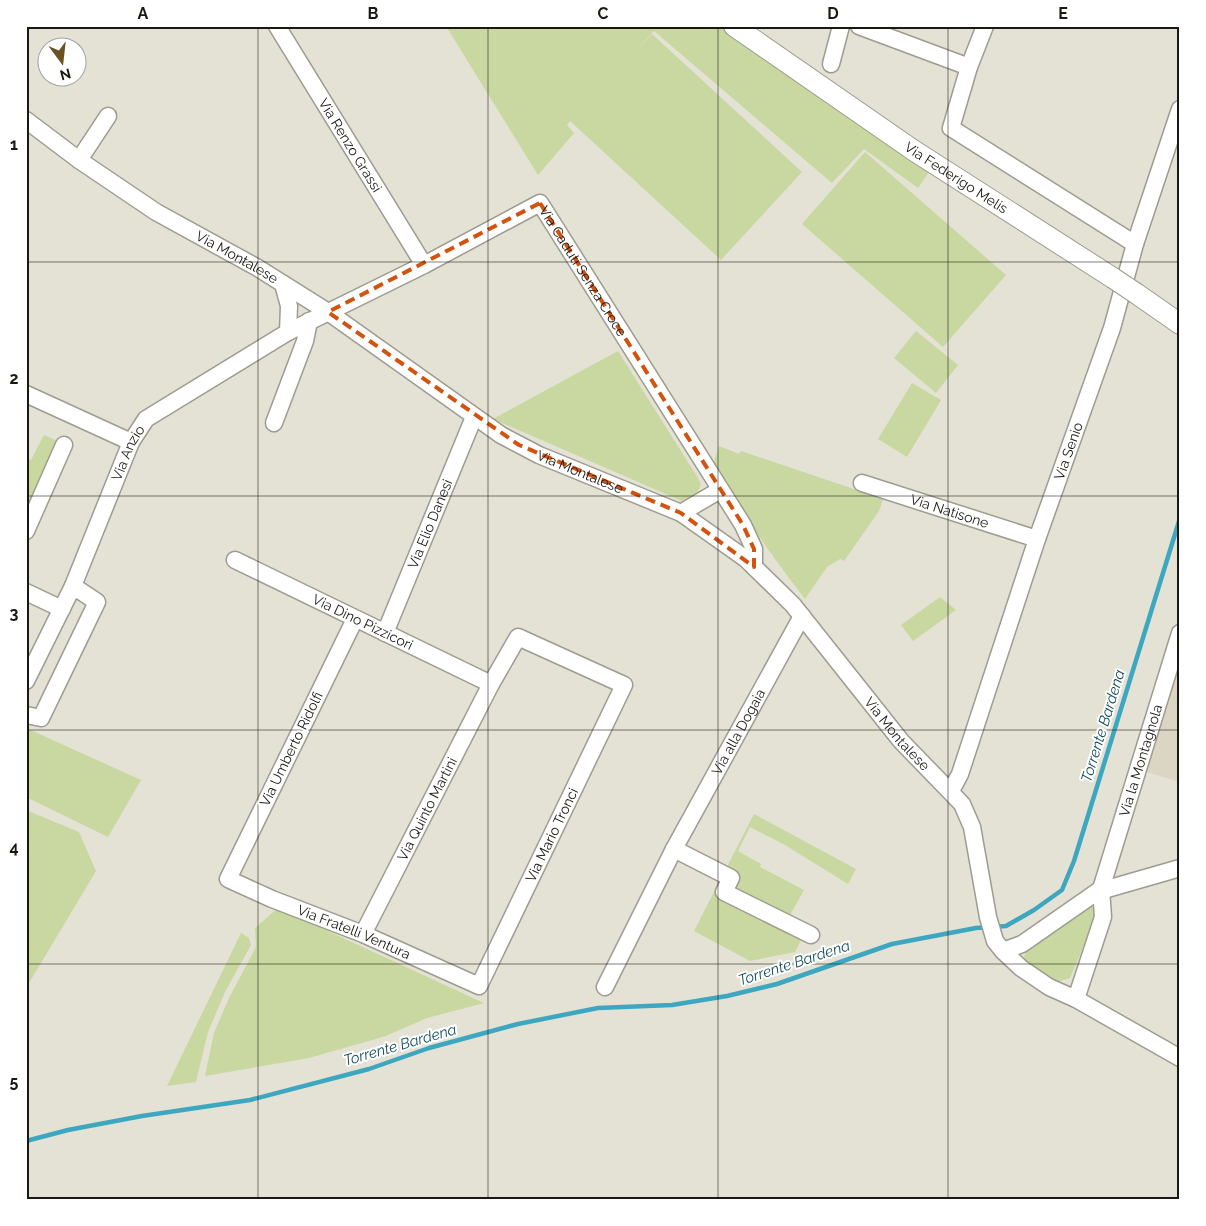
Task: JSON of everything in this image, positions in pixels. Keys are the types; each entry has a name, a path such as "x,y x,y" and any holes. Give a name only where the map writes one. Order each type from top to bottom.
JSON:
{"main road":[{"name":"Via Federigo Melis","path":"734,26 913,150 1113,278 1180,324"}],"street":[{"name":"Via Renzo Grassi","path":"277,26 424,265"},
{"path":"831,64 841,26"},
{"path":"859,26 969,67"},
{"path":"985,26 969,67 951,128 1135,244"},
{"name":"Via Senio","path":"951,791 960,774 1037,539 1112,328 1135,244 1180,109"},
{"path":"79,160 108,116"},
{"name":"Via Montalese","path":"26,120 79,160 156,212 283,284 328,312 474,417 519,445 681,513 754,566 802,616 901,741 962,804 972,827 988,917 999,946"},
{"name":"Via Caduti Senza Croce","path":"328,312 424,265 540,203 749,536 754,548 754,566"},
{"path":"283,284 289,306 288,332"},
{"name":"Via Anzio","path":"26,681 73,586 131,442 142,424 156,412 288,332 328,312"},
{"path":"274,423 305,341 309,321"},
{"path":"26,394 131,442"},
{"name":"Via Elio Danesi","path":"386,633 474,417"},
{"path":"26,531 64,445"},
{"name":"Via Natisone","path":"862,483 1037,539"},
{"path":"681,513 720,490"},
{"name":"Via Dino Pizzicori","path":"235,560 491,684"},
{"path":"26,715 41,718 97,602 73,586"},
{"path":"26,592 62,609"},
{"name":"Via alla Dogaia","path":"605,987 674,849 802,616"},
{"name":"Via Umberto Ridolfi","path":"228,879 355,619"},
{"name":"Via la Montagnola","path":"1101,889 1180,633"},
{"name":"Via Quinto Martini","path":"363,934 491,684 518,637 624,685"},
{"name":"Via Mario Tronci","path":"479,986 624,685"},
{"path":"674,849 731,878 724,892 811,935"},
{"path":"999,946 1022,944 1101,889 1107,889 1180,868"},
{"name":"Via Fratelli Ventura","path":"228,879 272,899 363,934 479,986"},
{"path":"1076,999 1103,917 1101,889"},
{"path":"999,946 1028,973 1049,987 1076,999 1180,1058"}],"highlighted area":[{"path":"540,203 743,525 754,549 754,567 681,513 519,445 328,312"}],"shaded area":[{"path":"1180,633 1180,782 1139,770"}],"green space":[{"path":"446,26 720,26 931,169 918,188 864,149 832,183 654,31 628,59 652,34 802,172 721,260 570,121 567,125 574,133 538,175"},
{"path":"865,152 1006,275 943,347 802,224"},
{"path":"916,331 958,365 936,393 894,358"},
{"path":"618,351 698,478 701,484 696,497 682,501 493,419"},
{"path":"912,383 941,400 907,457 878,439"},
{"path":"44,435 60,442 26,520 26,459 31,460"},
{"path":"719,446 739,454 741,451 883,499 879,511 844,561 840,559 827,567 805,599 756,533 734,498 714,462"},
{"path":"940,597 956,610 913,641 901,625"},
{"path":"26,728 141,780 108,837 26,797"},
{"path":"26,810 79,832 96,871 26,988"},
{"path":"754,814 856,869 848,884 785,845 750,827 738,851 761,864 760,867 804,890 783,928 802,938 795,952 750,961 694,931"},
{"path":"1091,904 1094,904 1097,915 1070,978 1057,982 1025,962 1024,957 1028,948"},
{"path":"278,908 484,1003 427,1018 386,1036 309,1058 205,1076 214,1033 229,998 256,947 255,928"},
{"path":"241,933 249,938 251,945 225,992 208,1032 196,1082 167,1086"}],"waterway":[{"name":"Torrente Bardena","path":"26,1141 68,1130 142,1116 250,1100 369,1069 429,1048 518,1024 598,1008 672,1005 727,996 777,984 892,944 976,928 1006,926 1034,910 1062,890 1074,861 1180,518"}]}
